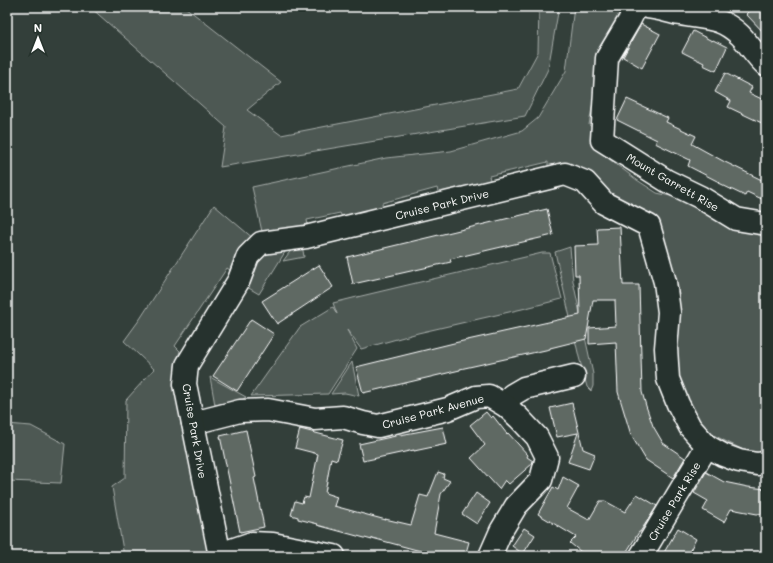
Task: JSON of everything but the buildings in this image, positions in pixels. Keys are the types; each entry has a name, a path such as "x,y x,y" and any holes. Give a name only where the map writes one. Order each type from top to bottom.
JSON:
{"street":[{"name":"Mount Garrett Rise","path":"636,7 607,58 602,140 667,181 700,197 736,219 766,224"},
{"path":"647,7 722,22 740,35 766,65"},
{"name":"Cruise Park Drive","path":"220,555 185,384 187,365 239,280 248,256 260,243 306,238 565,174 585,182 604,203 649,226 665,282 669,312 666,348 668,379 678,404 690,427 707,446 723,455 739,461 757,464 766,463"},
{"path":"506,406 512,395 524,388 574,376"},
{"name":"Cruise Park Avenue","path":"193,423 240,411 268,410 315,419 343,417 378,426 448,409 476,397 489,396 506,406 519,418 537,437 547,457 541,480 516,506 501,531 490,556"},
{"name":"Cruise Park Rise","path":"641,556 707,446"},
{"path":"220,555 252,543 273,544 334,556"}],"shaded area":[{"path":"90,7 185,7 281,82 247,110 281,135 518,89 538,52 539,7 559,7 548,69 525,116 220,167 226,127"},
{"path":"574,7 625,7 597,78 589,125 596,129 597,146 605,156 657,193 692,203 726,225 766,231 766,454 752,454 727,442 706,431 688,414 679,387 659,232 548,168 548,162 489,176 491,183 439,195 437,188 382,203 383,208 342,217 340,213 307,220 308,226 263,236 252,187 386,158 451,151 522,131 538,118 566,71"},
{"path":"214,205 254,239 233,272 227,268 175,346 180,351 175,366 178,393 197,486 208,556 124,556 112,487 125,478 126,400 154,369 124,341 140,319"},
{"path":"290,244 259,294 240,283 261,250"},
{"path":"302,244 304,257 283,261 295,245"},
{"path":"570,247 573,281 593,374 593,386 591,391 587,387 579,357 555,252"},
{"path":"542,253 550,253 562,299 418,333 361,349 347,330 357,349 328,394 251,396 300,327 333,307 337,314 333,303"},
{"path":"352,362 359,396 345,393 331,394"},
{"path":"210,377 246,397 242,400 215,405"},
{"path":"7,424 31,426 65,444 61,483 7,481"}]}
